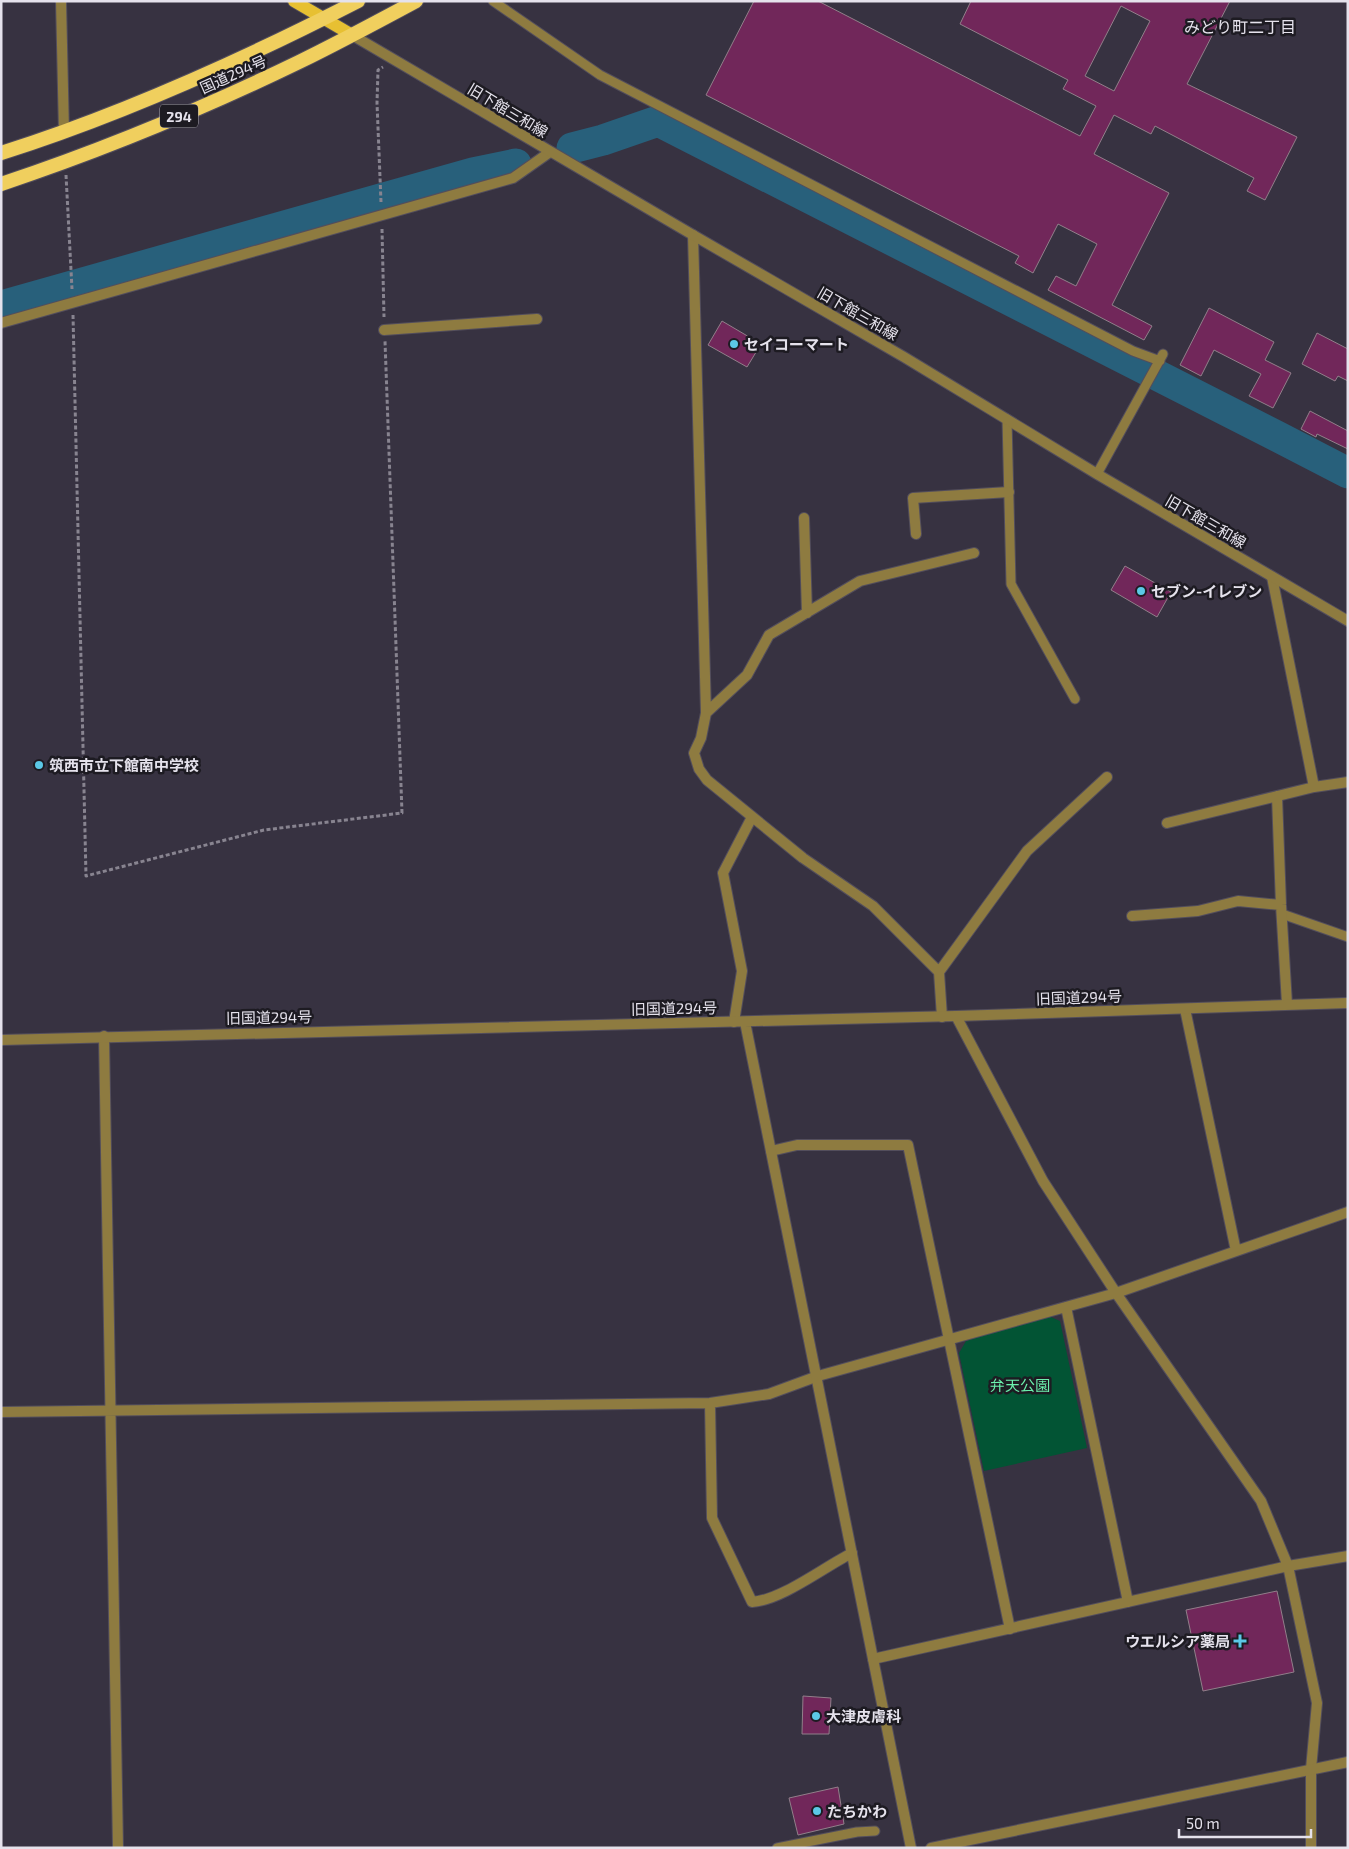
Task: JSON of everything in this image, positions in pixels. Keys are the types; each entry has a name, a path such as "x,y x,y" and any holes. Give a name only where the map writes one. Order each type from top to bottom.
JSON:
{"highway":[{"name":"国道294号","path":"1,154 64,134 181,85 358,1"},
{"name":"国道294号","path":"1,184 66,162 232,93 299,62 416,1"}],"main road":[{"path":"294,1 352,35"}],"street":[{"path":"60,1 64,134"},
{"name":"旧下館三和線","path":"352,35 904,357 1097,474 1348,621"},
{"path":"1,323 513,178 550,152"},
{"path":"693,235 706,713 701,738 694,752 698,770 707,780 803,858 873,906 939,972"},
{"path":"384,330 536,319"},
{"path":"916,534 913,498 1009,492"},
{"path":"804,518 807,613"},
{"path":"706,713 747,675 769,636 860,581 974,553"},
{"path":"1272,577 1314,786"},
{"path":"942,1017 939,972 1027,851 1107,777"},
{"path":"1167,823 1314,786 1348,782"},
{"path":"1277,796 1287,1004"},
{"path":"752,817 723,873 742,971 740,1022 771,1151 818,1376 911,1848"},
{"path":"1132,916 1198,911 1238,901 1281,910"},
{"name":"旧国道294号","path":"1,1040 942,1017 1348,1003"},
{"path":"1185,1009 1236,1251"},
{"path":"956,1016 1043,1181 1116,1293 1261,1501 1288,1566 1317,1703 1311,1769 1311,1848"},
{"path":"104,1036 118,1848"},
{"path":"771,1151 797,1145 908,1145 1010,1628"},
{"path":"1,1412 710,1403 768,1394 818,1376 1116,1293 1348,1212"},
{"path":"1066,1307 1128,1602"},
{"path":"710,1403 712,1518 752,1602 763,1601 777,1596 852,1553"},
{"path":"873,1659 1288,1566 1348,1556"},
{"path":"931,1848 1348,1762"}],"lane":[{"path":"494,1 600,75 1133,351 1160,361 1097,474"},
{"path":"1007,419 1011,584 1075,699"},
{"path":"1281,910 1348,937"},
{"path":"777,1848 857,1832 875,1831"}],"path":[{"path":"66,162 72,303 86,876 264,830 402,814 377,103 378,70 397,61"}],"green space":[{"name":"弁天公園","path":"1046,1315 1060,1321 1087,1448 984,1471 959,1353 966,1341"}],"building":[{"path":"754,1 818,1 1080,136 1096,106 1063,89 1068,80 960,24 971,1 1230,1 1187,84 1297,137 1265,200 1247,191 1254,178 1155,126 1151,134 1114,115 1094,154 1169,193 1112,305 1152,326 1144,340 1048,290 1056,276 1076,286 1097,244 1058,224 1033,273 1015,263 1019,256 706,95","holes":["1121,6 1150,21 1114,91 1085,76"]},
{"path":"1209,308 1274,342 1265,360 1291,373 1273,408 1249,396 1261,374 1214,350 1201,376 1180,365"},
{"name":"セイコーマート","path":"722,321 761,344 747,367 708,345"},
{"path":"1317,333 1348,349 1348,381 1338,376 1335,381 1302,364"},
{"path":"1310,411 1348,431 1348,449 1317,434 1316,437 1301,429"},
{"name":"セブン-イレブン","path":"1125,566 1171,592 1157,617 1111,590"},
{"name":"ウエルシア薬局","path":"1277,1591 1294,1672 1203,1691 1186,1610"},
{"name":"大津皮膚科","path":"803,1696 831,1698 829,1734 802,1734"},
{"name":"たちかわ","path":"838,1787 844,1824 798,1835 789,1798"}],"waterway":[{"path":"572,148 603,140 658,121 1348,473"},
{"path":"1,306 473,173 516,164"}],"place":[{"name":"セイコーマート","path":"734,344"},
{"name":"セブン-イレブン","path":"1141,591"},
{"name":"筑西市立下館南中学校","path":"39,765"},
{"name":"ウエルシア薬局","path":"1240,1641"},
{"name":"大津皮膚科","path":"816,1716"},
{"name":"たちかわ","path":"817,1811"}],"district":[{"name":"みどり町二丁目","path":"1240,26"}]}
